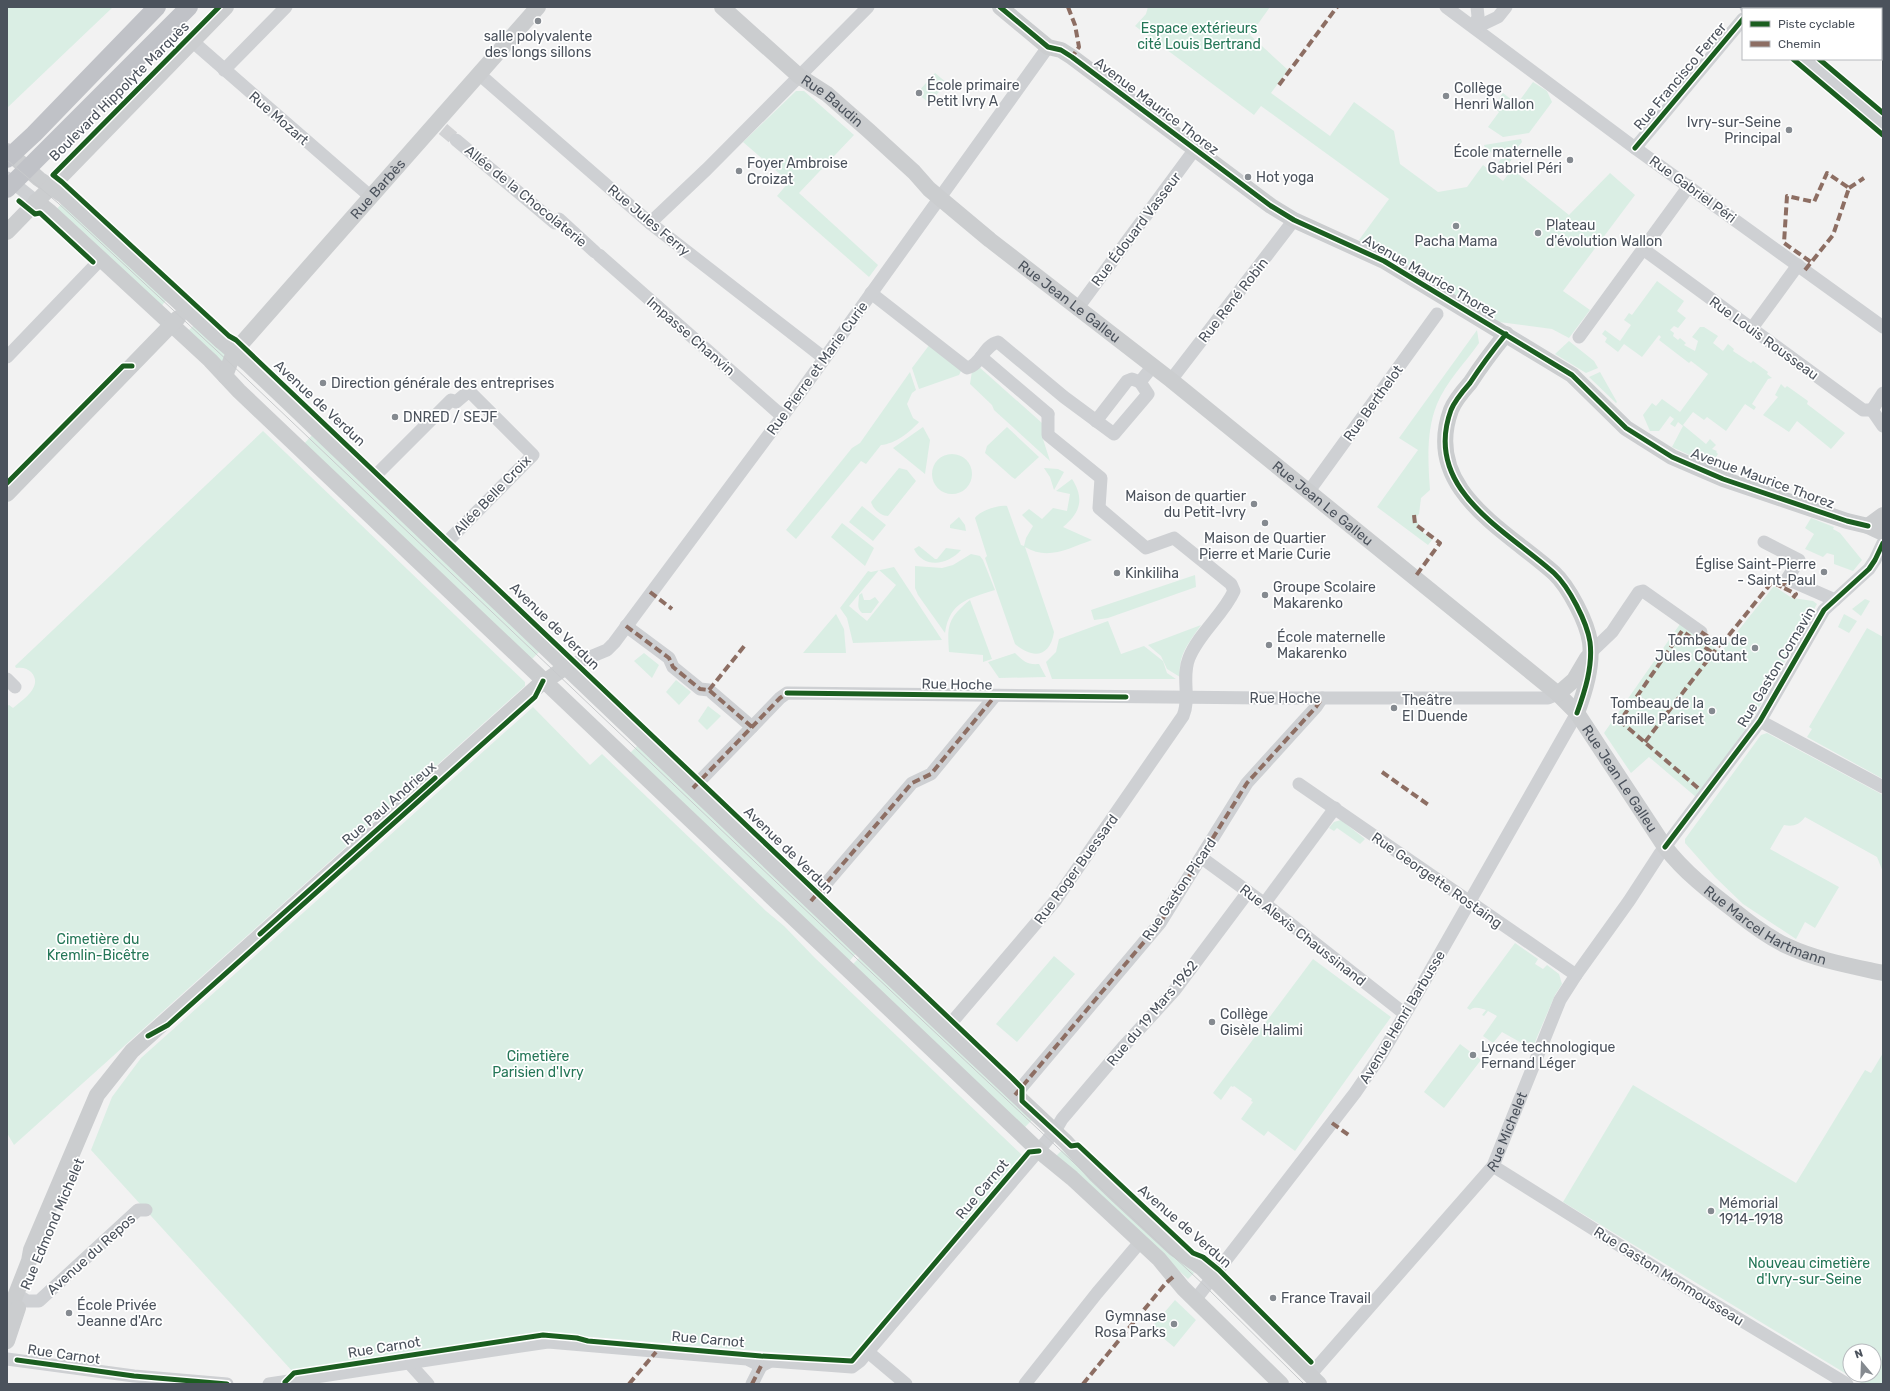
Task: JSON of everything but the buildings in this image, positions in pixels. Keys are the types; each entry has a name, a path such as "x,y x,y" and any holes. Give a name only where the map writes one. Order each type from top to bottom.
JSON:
{"highway":[{"path":"7,159 34,134 157,7"},
{"path":"7,188 189,7"}],"main road":[{"name":"Boulevard Hippolyte Marquès","path":"7,232 38,191 192,42 226,7"},
{"name":"Rue Barbès","path":"225,376 234,352 371,197 440,126 479,74 538,7"},
{"name":"Rue Baudin","path":"722,7 799,76 833,99 940,196"},
{"name":"Avenue Maurice Thorez","path":"1000,7 1048,47 1061,50 1072,57 1271,206 1294,220 1384,262 1572,375 1626,428 1672,457 1701,471 1746,488 1847,521 1868,526 1883,533"},
{"path":"7,151 38,191 101,259 172,325 543,681 1039,1151 1072,1178 1159,1258 1183,1288 1281,1384"},
{"name":"Avenue de Verdun","path":"38,191 66,198 186,310 234,352 442,548 1015,1095 1055,1131 1118,1196 1174,1248 1213,1278 1310,1381"},
{"name":"Rue Jean Le Galleu","path":"940,196 990,240 1077,309 1171,380 1558,694 1577,713 1665,847"},
{"path":"7,494 186,310"},
{"path":"1506,334 1452,409 1445,439 1449,467 1455,483 1476,508 1555,574 1575,602 1588,634 1590,653 1586,691 1577,713"},
{"path":"1868,526 1883,515"},
{"path":"1558,694 1574,680 1590,653"},
{"name":"Rue Paul Andrieux","path":"148,1036 543,681 566,667"},
{"path":"1574,680 1577,713"},
{"name":"Rue Marcel Hartmann","path":"1665,847 1674,859 1705,889 1774,940 1814,956 1883,973"},
{"name":"Rue Edmond Michelet","path":"7,1342 31,1250 97,1095 132,1051 148,1036"},
{"name":"Rue Edmond Michelet","path":"7,1317 19,1296"}],"street":[{"path":"224,70 286,7"},
{"path":"650,223 868,7"},
{"name":"Rue Gabriel Péri","path":"1446,7 1635,148 1883,327"},
{"path":"1475,28 1478,16 1476,7"},
{"path":"1475,28 1498,17 1506,7"},
{"name":"Rue Francisco Ferrer","path":"1635,148 1742,20"},
{"name":"Rue Mozart","path":"192,42 371,197"},
{"name":"Rue Pierre et Marie Curie","path":"566,667 607,650 626,626 782,416 1048,47"},
{"path":"1807,60 1883,124"},
{"name":"Rue Jules Ferry","path":"479,74 650,223 824,358"},
{"name":"Allée de la Chocolaterie","path":"456,140 555,223 559,219 597,254"},
{"name":"Rue Édouard Vasseur","path":"1077,309 1195,150"},
{"path":"7,178 38,191"},
{"path":"1579,337 1689,186"},
{"name":"Rue René Robin","path":"1171,380 1294,220"},
{"name":"Rue Louis Rousseau","path":"1643,249 1863,410 1872,410"},
{"name":"Impasse Chanvin","path":"597,254 782,416"},
{"path":"7,356 101,259"},
{"path":"1752,328 1798,265"},
{"path":"871,293 967,368 972,367 993,343 998,342 1064,398 1112,433 1116,433 1148,394 1140,382 1132,379 1127,381 1096,421"},
{"name":"Rue Berthelot","path":"1308,491 1437,314"},
{"path":"981,357 1048,414 1064,398"},
{"path":"1140,382 1152,367"},
{"name":"Allée Belle Croix","path":"370,480 451,400 456,402 469,390 533,455 442,548"},
{"path":"1883,393 1872,410 1883,426"},
{"name":"Rue Roger Buessard","path":"946,1029 1055,901 1183,716 1187,707 1188,660 1231,596 1233,588 1174,538 1146,548 1099,508 1101,478 1048,435 1048,414"},
{"path":"1764,542 1799,560 1787,579 1834,600"},
{"name":"Rue Gaston Cornavin","path":"1665,847 1760,721 1824,610 1869,569 1883,543"},
{"path":"1590,653 1612,632 1639,592 1643,591 1701,632"},
{"path":"626,626 669,658 673,667 700,689 709,690 752,727"},
{"name":"Rue Hoche","path":"692,788 780,698 787,693 1322,698 1548,698 1558,694"},
{"path":"811,901 912,783 930,774 995,696"},
{"name":"Rue Gaston Picard","path":"1015,1095 1160,923 1202,858 1247,783 1322,698"},
{"name":"Avenue Henri Barbusse","path":"1195,1300 1355,1093 1381,1055 1470,903 1577,713"},
{"path":"1760,721 1883,787"},
{"name":"Rue Georgette Rostaing","path":"1299,784 1576,975"},
{"path":"1264,904 1334,808"},
{"name":"Rue Michelet","path":"1310,1381 1493,1166 1560,1000 1665,847"},
{"name":"Rue Alexis Chaussinand","path":"1202,858 1264,904 1404,1014"},
{"name":"Rue du 19 Mars 1962","path":"1055,1131 1062,1119 1114,1057 1174,991 1248,892"},
{"name":"Rue Carnot","path":"269,1384 551,1342 747,1359 760,1366 770,1361 852,1367 868,1352 1055,1131"},
{"name":"Rue Gaston Monmousseau","path":"1493,1166 1689,1289 1847,1384"},
{"name":"Avenue du Repos","path":"19,1296 27,1301 39,1301 138,1210 146,1210"},
{"path":"1025,1384 1093,1298 1141,1241"},
{"path":"868,1352 906,1384"},
{"name":"Rue Carnot","path":"7,1359 126,1379 227,1384"},
{"path":"410,1364 428,1384"},
{"path":"752,1384 760,1366"}],"green space":[{"path":"7,7 113,7 7,108"},
{"name":"Espace extérieurs cité Louis Bertrand","path":"1148,7 1270,7 1250,35 1288,70 1271,93 1330,136 1354,102 1394,131 1400,164 1438,192 1467,187 1483,165 1503,181 1512,169 1569,215 1610,173 1635,195 1563,291 1590,310 1569,338 1552,329 1499,322 1379,250 1359,240 1389,199 1261,106 1254,115 1135,26 1146,14"},
{"path":"1773,7 1828,7 1827,8"},
{"path":"935,73 947,83 929,103 917,93"},
{"path":"1533,82 1547,91 1552,102 1529,133 1503,137 1488,127 1499,112 1493,106 1503,93 1517,104"},
{"path":"796,91 804,91 854,135 799,193 878,265 869,277 777,196 789,182 743,142"},
{"path":"1521,139 1522,142 1516,149 1492,153 1485,148 1484,145"},
{"path":"1513,157 1505,170 1497,165 1501,159"},
{"path":"64,201 168,298 159,309 54,212"},
{"path":"1657,281 1684,301 1677,311 1686,318 1678,328 1674,326 1670,330 1674,333 1673,336 1678,340 1680,338 1686,343 1684,345 1695,351 1698,341 1692,337 1700,327 1704,327 1718,336 1713,343 1723,351 1728,344 1734,349 1733,351 1751,363 1753,361 1768,372 1767,374 1772,378 1768,379 1752,404 1756,407 1754,410 1745,404 1726,431 1707,417 1704,420 1693,412 1683,425 1706,444 1710,439 1716,445 1712,449 1717,451 1716,452 1718,454 1711,465 1672,447 1683,426 1678,422 1675,427 1670,424 1674,419 1670,416 1659,431 1650,431 1643,415 1652,403 1656,406 1662,399 1680,412 1708,374 1691,361 1689,363 1659,340 1661,337 1659,335 1642,357 1624,344 1618,352 1605,342 1607,338 1602,334 1605,330 1620,341 1631,325 1624,320 1629,313 1632,315"},
{"path":"195,324 228,355 224,368 186,333"},
{"path":"1477,330 1479,343 1445,388 1433,414 1429,436 1428,458 1430,490 1421,498 1419,514 1416,517 1420,530 1432,540 1428,545 1377,507 1418,450 1399,438"},
{"path":"1569,341 1594,361 1598,368 1586,373 1555,354"},
{"path":"930,344 962,369 959,375 919,389 912,368"},
{"path":"978,366 1042,423 1042,436 1050,461 994,410 992,405 970,384 972,371"},
{"path":"910,372 916,390 912,393 907,404 913,418 919,422 902,437 881,445 866,464 861,461 796,539 786,530 852,448 860,443"},
{"path":"1600,372 1617,402 1616,403 1589,377"},
{"path":"1781,384 1785,388 1787,386 1808,401 1807,404 1845,433 1831,449 1797,421 1789,432 1763,415 1778,397 1775,395"},
{"path":"923,427 930,440 925,474 893,448"},
{"path":"1007,427 1039,457 1015,479 985,453 987,446"},
{"name":"Cimetière du Kremlin-Bicêtre","path":"263,431 525,682 525,686 14,1145 7,1133 7,706 9,705 13,708 27,697 34,687 35,682 31,672 24,668 16,668 15,666"},
{"path":"314,433 542,649 530,661 301,447"},
{"path":"956,454 963,457 969,463 972,474 971,482 963,491 956,494 948,494 941,491 933,482 932,470 935,463 944,455"},
{"path":"899,468 907,470 916,481 888,516 885,516 878,512 871,502"},
{"path":"1044,468 1058,469 1064,472 1054,490 1050,477"},
{"path":"1072,479 1078,493 1079,505 1077,511 1069,522 1063,527 1092,540 1058,552 1050,553 1042,553 1025,547 1054,632 1049,647 1044,651 1034,654 1021,649 1015,644 985,558 987,556 975,518 977,515 990,509 1000,506 1007,506 1021,545 1024,546 1026,538 1033,526 1022,515 1029,509 1042,519 1053,508 1067,511 1070,494 1056,491"},
{"path":"862,506 886,525 873,541 849,522"},
{"path":"959,517 965,525 966,531 950,528 950,525"},
{"path":"1811,518 1834,527 1833,529 1840,533 1862,560 1853,571 1834,564 1834,555 1827,553 1823,557 1805,549 1814,534 1805,528"},
{"path":"842,523 874,548 865,566 831,537"},
{"path":"919,546 935,559 937,559 946,548 961,550 950,559 937,563 924,560 918,556 914,549"},
{"path":"971,554 980,556 983,560 995,590 969,599 956,608 947,622 945,633 918,595 915,588 915,566 942,568 953,565"},
{"path":"894,567 942,640 853,643 847,618 840,608 868,571 871,572 879,570","holes":["879,570 896,585 867,621 849,606"]},
{"path":"1195,575 1196,587 1108,618 1094,620 1091,610"},
{"path":"1774,586 1792,598 1813,601 1817,604 1752,720 1698,795 1696,797 1649,757 1631,773 1604,733 1680,624 1721,652"},
{"path":"862,593 864,600 870,600 875,597 879,602 871,613 862,613 859,609 859,595"},
{"path":"1865,599 1870,601 1861,616 1852,609"},
{"path":"970,600 992,659 983,662 983,655 949,652 948,635 950,623 957,612"},
{"path":"836,614 844,629 846,653 803,653"},
{"path":"1844,614 1857,621 1849,633 1838,627"},
{"path":"1108,621 1121,654 1144,646 1163,661 1167,673 1176,679 1052,679 1046,662 1056,652 1059,639"},
{"path":"1201,625 1185,649 1181,662 1180,677 1167,669 1161,656 1148,645"},
{"path":"1867,628 1883,637 1883,779 1807,737 1812,729 1809,727"},
{"path":"644,653 659,665 652,678 634,661"},
{"path":"1015,653 1026,662 1031,664 1039,664 1046,677 999,678 988,662"},
{"path":"676,680 691,692 679,705 666,692"},
{"path":"708,706 721,716 707,730 698,721"},
{"name":"Cimetière Parisien d'Ivry","path":"533,707 590,765 602,754 766,911 784,926 815,958 1023,1156 851,1359 545,1333 293,1372 91,1150 112,1097 141,1058"},
{"path":"1767,733 1883,795 1883,872 1877,857 1805,817 1796,825 1784,825 1770,849 1839,887 1815,928 1805,922 1796,939 1743,904 1715,877 1685,843 1685,839 1761,735"},
{"path":"640,743 858,951 846,965 627,756"},
{"path":"1341,820 1365,839 1360,844 1337,828 1334,831 1329,828 1334,822"},
{"path":"1515,943 1538,959 1535,964 1543,969 1547,965 1559,974 1562,984 1555,995 1532,1049 1502,1032 1493,1043 1483,1036 1497,1016 1488,1011 1484,1016 1482,1015 1486,1010 1480,1008 1470,1010 1467,1008"},
{"path":"862,955 1034,1118 1023,1129 849,968"},
{"path":"1054,956 1075,974 1017,1042 996,1024"},
{"path":"1313,959 1391,1017 1295,1151 1268,1131 1264,1136 1241,1119 1253,1102 1251,1101 1252,1099 1234,1086 1231,1086 1221,1100 1213,1093"},
{"path":"1460,1044 1481,1060 1444,1108 1424,1092"},
{"name":"Nouveau cimetière d'Ivry-sur-Seine","path":"1883,1053 1883,1384 1861,1383 1882,1383 1882,1343 1842,1343 1842,1371 1563,1202 1633,1085 1796,1183 1865,1070 1871,1073"},
{"path":"1062,1150 1194,1273 1188,1279 1056,1156"},
{"name":"Gymnase Rosa Parks","path":"1175,1300 1196,1320 1174,1347 1151,1328"}],"tunnel":[{"path":"443,129 456,140"}],"tram line":[{"path":"7,160 58,203 230,363 856,958 1206,1287 1304,1384"}],"marked path":[{"path":"1068,7 1075,25 1079,47 1072,57"},
{"path":"1279,85 1337,7"},
{"path":"1805,270 1833,235 1849,188 1827,173 1814,202 1787,196 1784,243 1811,262"},
{"path":"1849,188 1864,178"},
{"path":"1414,515 1415,524 1440,543 1415,577"},
{"path":"1787,579 1782,587 1796,594 1793,598"},
{"path":"1701,632 1721,645 1772,582 1782,587"},
{"path":"650,592 672,609"},
{"path":"626,626 669,658 673,667 700,689 709,690 752,727"},
{"path":"1698,788 1620,721 1682,631 1713,653"},
{"path":"709,690 746,644"},
{"path":"1645,742 1720,644"},
{"path":"693,788 780,698 787,693"},
{"path":"811,901 912,783 931,774 995,696"},
{"path":"1015,1095 1160,923 1247,783 1316,707 1322,698"},
{"path":"1382,772 1430,806"},
{"path":"1332,1123 1350,1136"},
{"path":"1083,1384 1166,1283 1173,1277"},
{"path":"629,1384 656,1352"},
{"path":"752,1384 761,1366"}],"cycle path":[{"path":"219,7 53,175 229,336 236,340 1012,1078 1022,1088 1022,1101 1071,1146 1078,1145 1193,1253 1203,1257 1219,1270 1311,1362"},
{"path":"1000,7 1048,47 1061,50 1072,57 1271,206 1294,220 1384,261 1572,375 1626,428 1672,457 1723,479 1847,521 1868,526"},
{"path":"1635,148 1742,20"},
{"path":"1794,60 1883,135"},
{"path":"1820,60 1883,113"},
{"path":"19,201 35,214 40,213 93,262"},
{"path":"1506,334 1459,396 1451,410 1445,438 1448,463 1458,485 1474,505 1493,523 1554,573 1566,587 1576,605 1588,634 1591,651 1588,678 1577,713"},
{"path":"7,483 123,366 132,366"},
{"path":"1665,847 1760,721 1824,610 1869,569 1883,543"},
{"path":"148,1036 168,1025 535,697 543,681"},
{"path":"787,693 1126,697"},
{"path":"260,934 435,778"},
{"path":"285,1382 294,1373 543,1335 577,1338 588,1341 761,1356 852,1361 1029,1152 1039,1151"},
{"path":"17,1360 134,1376 227,1384"}],"place":[{"name":"salle polyvalente des longs sillons","path":"538,21"},
{"name":"École primaire Petit Ivry A","path":"919,93"},
{"name":"Collège Henri Wallon","path":"1446,96"},
{"name":"Ivry-sur-Seine Principal","path":"1789,130"},
{"name":"École maternelle Gabriel Péri","path":"1570,160"},
{"name":"Foyer Ambroise Croizat","path":"739,171"},
{"name":"Hot yoga","path":"1248,177"},
{"name":"Pacha Mama","path":"1456,226"},
{"name":"Plateau d'évolution Wallon","path":"1538,233"},
{"name":"Direction générale des entreprises","path":"323,383"},
{"name":"DNRED / SEJF","path":"395,417"},
{"name":"Maison de quartier du Petit-Ivry","path":"1254,504"},
{"name":"Maison de Quartier Pierre et Marie Curie","path":"1265,523"},
{"name":"Église Saint-Pierre - Saint-Paul","path":"1824,572"},
{"name":"Kinkiliha","path":"1117,573"},
{"name":"Groupe Scolaire Makarenko","path":"1265,595"},
{"name":"École maternelle Makarenko","path":"1269,645"},
{"name":"Tombeau de Jules Coutant","path":"1755,648"},
{"name":"Theâtre El Duende","path":"1394,708"},
{"name":"Tombeau de la famille Pariset","path":"1712,711"},
{"name":"Collège Gisèle Halimi","path":"1212,1022"},
{"name":"Lycée technologique Fernand Léger","path":"1473,1055"},
{"name":"Mémorial 1914-1918","path":"1711,1211"},
{"name":"France Travail","path":"1273,1298"},
{"name":"École Privée Jeanne d'Arc","path":"69,1313"},
{"name":"Gymnase Rosa Parks","path":"1174,1324"}]}
